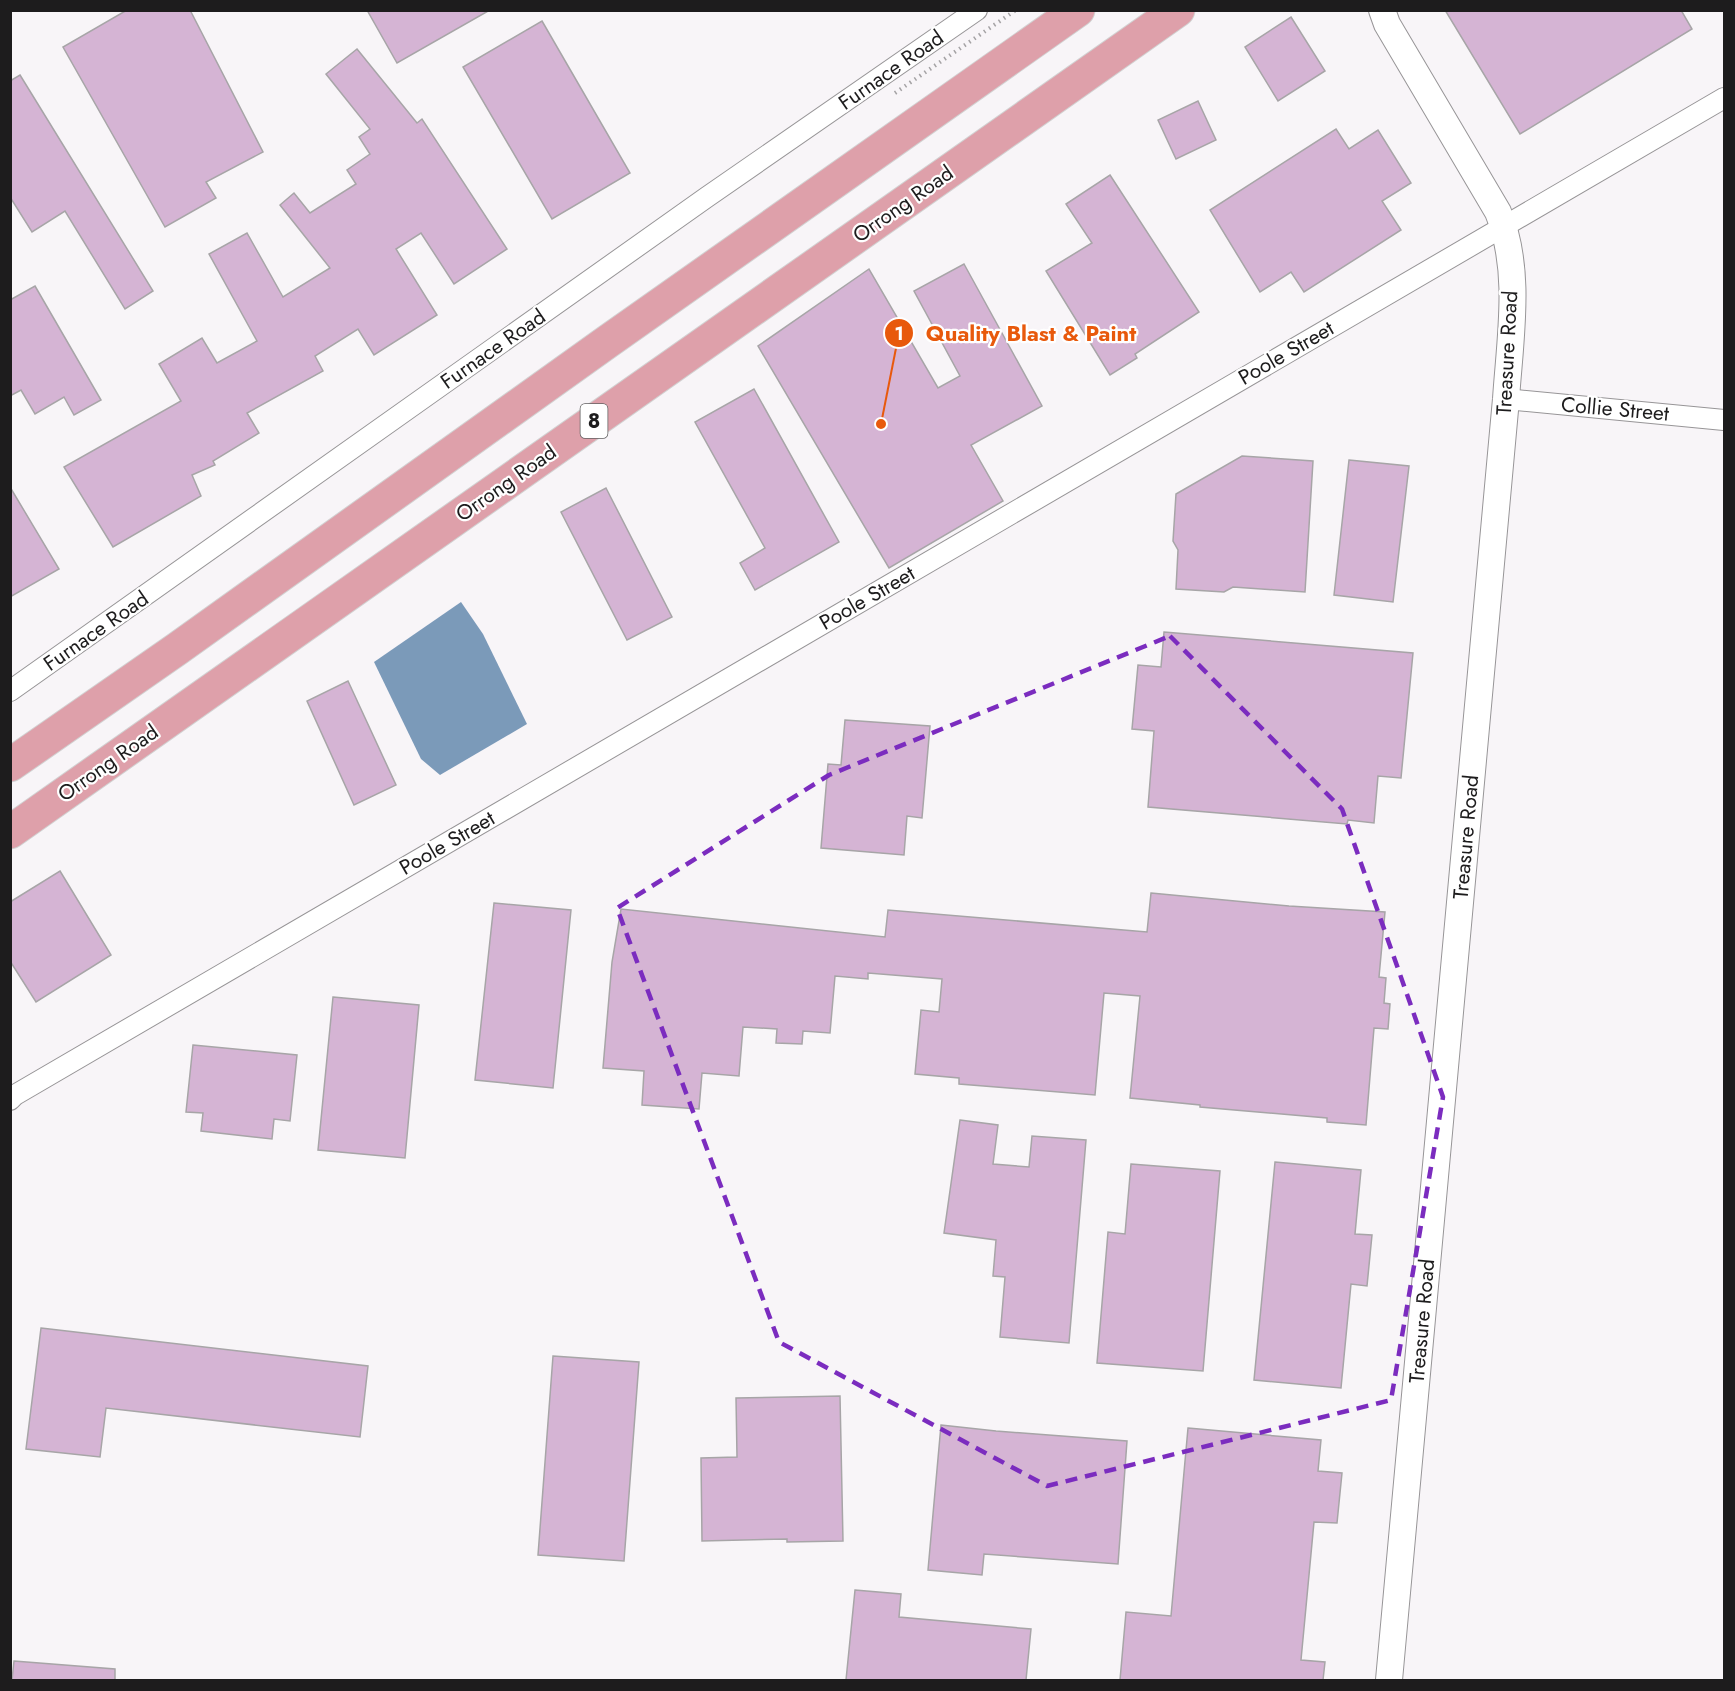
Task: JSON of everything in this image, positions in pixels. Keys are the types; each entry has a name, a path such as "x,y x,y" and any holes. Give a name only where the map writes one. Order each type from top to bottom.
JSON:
{"highway":[{"path":"10,765 1078,10"},
{"name":"Orrong Road","path":"10,832 1179,10"}],"street":[{"name":"Furnace Road","path":"10,691 707,197 977,10"},
{"name":"Treasure Road","path":"1380,15 1489,195 1504,226 1512,294 1506,399 1389,1680"},
{"name":"Poole Street","path":"10,1100 1725,98"},
{"name":"Collie Street","path":"1506,399 1725,420"}],"highlighted area":[{"path":"1170,636 1342,809 1443,1097 1391,1400 1047,1486 779,1342 617,908 829,775"}],"water":[{"path":"461,602 483,634 527,724 440,775 421,759 374,662"}],"building":[{"path":"127,10 190,10 263,152 206,182 216,198 165,227 63,47"},
{"path":"367,10 490,10 397,63"},
{"path":"1445,10 1681,10 1692,29 1520,134"},
{"path":"1291,17 1325,71 1278,101 1245,47"},
{"path":"542,21 630,173 552,219 463,67"},
{"path":"357,49 417,123 422,119 507,249 454,284 421,233 396,249 437,315 374,355 358,329 315,356 323,371 247,413 259,433 213,461 215,465 192,475 201,496 113,547 64,467 181,401 159,364 202,338 217,363 257,341 209,254 247,233 283,297 330,268 280,205 294,193 310,213 356,184 347,170 370,154 359,137 370,129 326,74"},
{"path":"20,75 153,291 125,309 65,211 32,232 10,197 10,81"},
{"path":"1198,101 1216,140 1176,159 1158,120"},
{"path":"1336,129 1349,149 1378,130 1411,183 1382,201 1401,230 1304,292 1291,272 1260,292 1210,210"},
{"path":"1110,175 1199,312 1135,354 1137,358 1110,375 1046,271 1092,243 1066,204"},
{"path":"964,264 1042,406 971,445 1003,501 889,568 758,346 869,269 938,388 960,376 914,291"},
{"path":"35,286 101,400 74,415 64,397 35,414 21,390 10,396 10,300"},
{"path":"754,389 839,542 755,590 740,563 765,548 695,422"},
{"path":"1242,456 1313,461 1305,592 1233,587 1224,592 1176,589 1178,550 1173,541 1176,494"},
{"path":"1349,460 1409,466 1393,602 1334,595"},
{"path":"10,487 59,569 10,597"},
{"path":"606,488 672,617 627,640 561,512"},
{"path":"1164,632 1413,653 1401,778 1378,776 1374,823 1348,820 1347,824 1148,807 1154,731 1132,729 1138,665 1161,667"},
{"path":"348,681 396,785 354,805 307,701"},
{"path":"845,720 930,726 922,818 907,816 904,855 821,848 828,764 841,765"},
{"path":"60,871 111,955 36,1002 10,961 10,902"},
{"path":"1151,893 1385,912 1379,977 1386,978 1384,1003 1390,1004 1388,1029 1374,1028 1366,1125 1327,1122 1327,1118 1200,1107 1200,1105 1130,1098 1140,996 1104,993 1095,1095 959,1084 959,1078 915,1074 921,1010 939,1012 942,979 868,973 868,979 835,976 830,1033 803,1031 802,1044 776,1043 777,1029 743,1027 739,1076 702,1073 699,1109 642,1105 644,1071 603,1068 612,962 621,909 885,937 888,910 1147,932"},
{"path":"494,903 571,910 553,1088 475,1080"},
{"path":"333,997 419,1005 405,1158 318,1150"},
{"path":"193,1045 297,1055 290,1121 274,1119 272,1139 201,1131 203,1113 186,1112"},
{"path":"960,1120 998,1125 993,1164 1029,1167 1032,1136 1086,1140 1069,1343 1000,1337 1005,1277 993,1276 996,1240 944,1233"},
{"path":"1275,1162 1361,1170 1355,1234 1372,1235 1367,1286 1351,1284 1341,1388 1254,1380"},
{"path":"1131,1164 1220,1171 1203,1371 1097,1363 1108,1232 1125,1234"},
{"path":"41,1328 368,1366 360,1437 106,1408 100,1457 26,1449"},
{"path":"553,1356 639,1362 624,1561 538,1555"},
{"path":"840,1396 843,1541 787,1542 787,1539 702,1541 701,1458 737,1457 736,1398"},
{"path":"941,1425 1127,1441 1118,1564 984,1554 982,1575 928,1570"},
{"path":"1188,1428 1321,1440 1318,1471 1342,1473 1337,1523 1314,1522 1301,1660 1325,1662 1323,1680 1120,1680 1126,1612 1171,1616"},
{"path":"855,1590 901,1594 899,1617 1031,1629 1026,1680 846,1680"},
{"path":"14,1661 115,1669 115,1680 12,1680"}],"place":[{"name":"Quality Blast & Paint","path":"881,424"}]}
